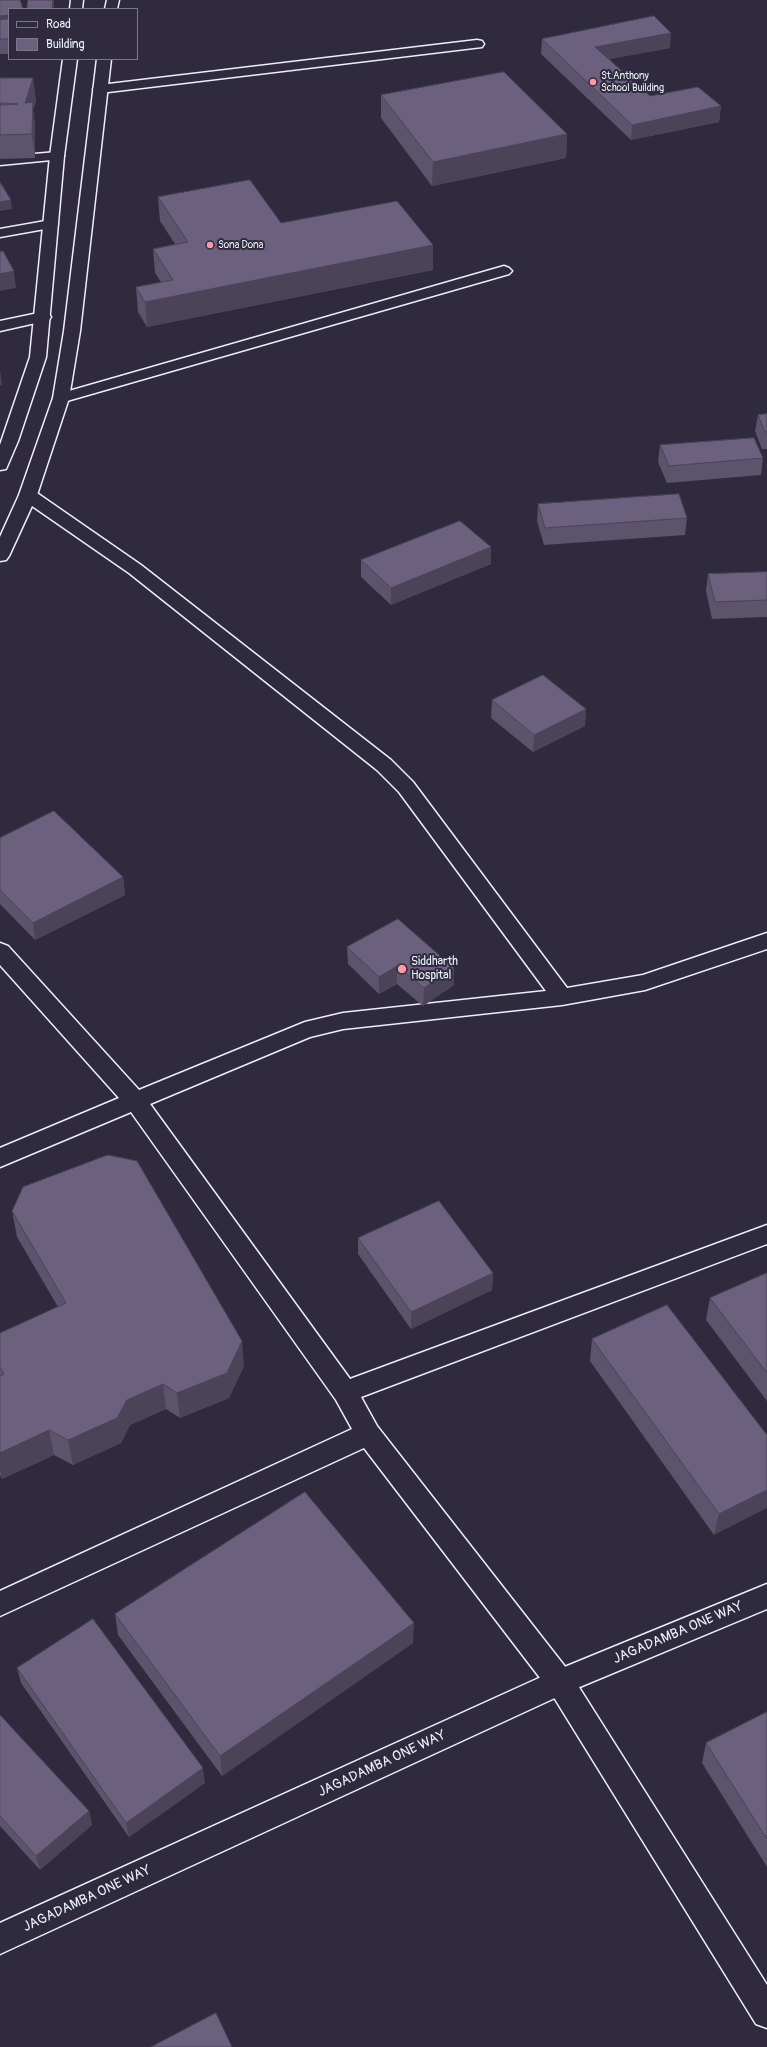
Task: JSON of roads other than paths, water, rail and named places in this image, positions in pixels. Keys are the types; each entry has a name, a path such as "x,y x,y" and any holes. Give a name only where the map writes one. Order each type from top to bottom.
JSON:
{"street":[{"path":"100,89 477,44"},
{"path":"0,465 10,441 38,358 57,156 70,60"},
{"path":"0,556 28,495 60,398 72,331 104,60"},
{"path":"0,162 57,156"},
{"path":"0,233 51,224"},
{"path":"60,398 174,367 504,271"},
{"path":"0,326 42,317"},
{"path":"28,495 148,578 384,765 406,787 562,997"},
{"path":"0,1158 306,1030 344,1021 562,997 645,982 767,941"},
{"path":"0,951 136,1102 345,1392 368,1434 560,1682 767,2013"},
{"path":"345,1392 767,1234"},
{"path":"0,1604 368,1434"},
{"name":"JAGADAMBA ONE WAY","path":"0,1939 560,1682 767,1596"}],"place":[{"name":"St.Anthony School Building","path":"593,82"},
{"name":"Sona Dona","path":"210,245"},
{"name":"Siddharth Hospital","path":"402,969"}]}
